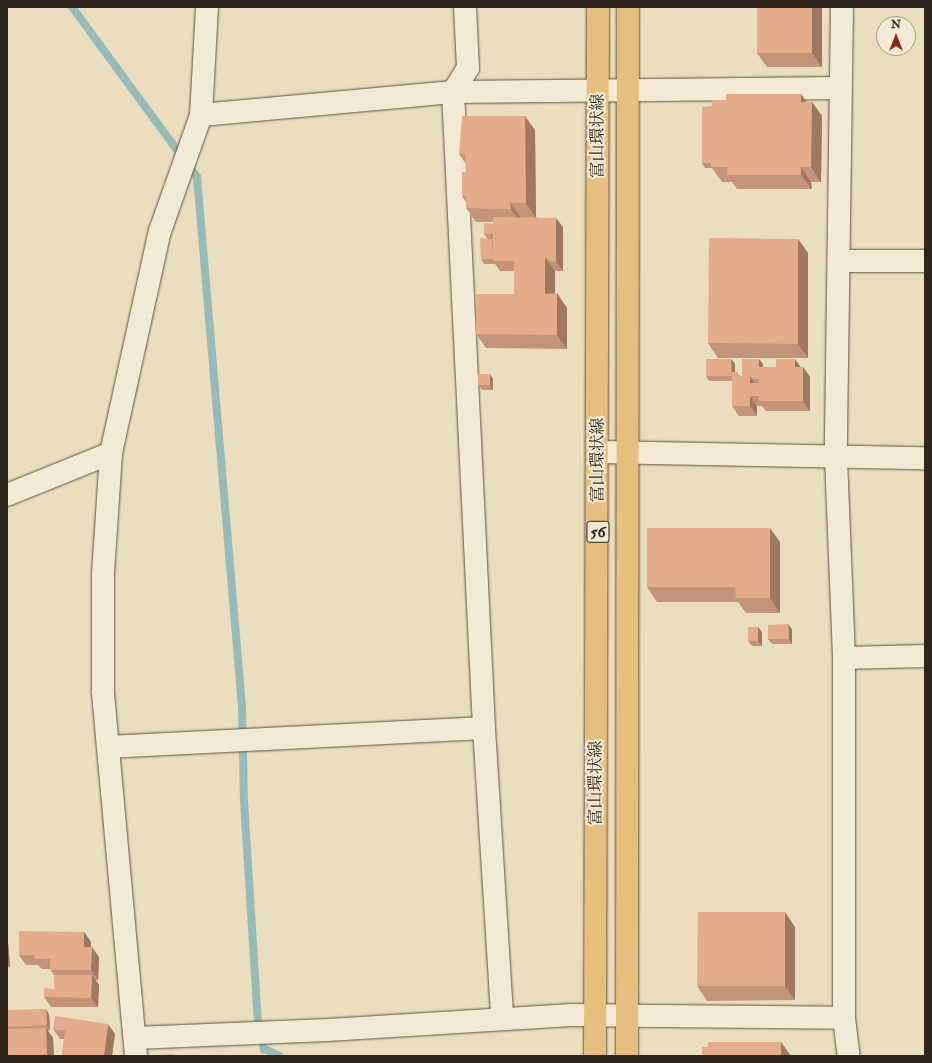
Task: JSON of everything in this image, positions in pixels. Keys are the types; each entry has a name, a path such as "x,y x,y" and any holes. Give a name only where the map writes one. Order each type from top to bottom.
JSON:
{"main road":[{"name":"富山環状線","path":"595,1056 598,452 598,7"},
{"name":"富山環状線","path":"627,1056 628,7"}],"street":[{"path":"207,7 201,115 160,231 111,453 103,574 103,690 136,1047 328,1030 502,1018 595,1014 844,1018"},
{"path":"465,7 468,68 453,92 484,728 502,1018"},
{"path":"842,7 836,458 844,658 844,1018 849,1056"},
{"path":"201,115 453,92 840,88"},
{"path":"839,261 925,261"},
{"path":"598,452 627,454 836,458 925,458"},
{"path":"7,494 111,453"},
{"path":"844,658 925,656"},
{"path":"108,747 484,728"}],"building":[{"path":"757,7 812,7 812,53 757,53"},
{"path":"726,94 801,94 801,102 812,102 811,167 801,167 801,175 727,175 727,167 711,167 712,100 726,100"},
{"path":"712,106 712,163 702,163 702,107"},
{"path":"462,116 525,116 526,203 510,203 511,209 466,208 466,196 462,196 462,172 466,172 465,154 459,154"},
{"path":"493,217 556,218 556,262 549,261 545,257 514,257 514,261 493,261"},
{"path":"484,223 493,224 493,234 484,234"},
{"path":"480,238 492,239 493,259 481,259"},
{"path":"709,238 798,239 798,344 708,343"},
{"path":"514,257 545,257 545,294 557,293 557,335 476,334 476,294 514,294"},
{"path":"706,359 731,359 732,376 706,376"},
{"path":"742,359 759,359 759,379 752,379 750,376 742,376"},
{"path":"776,359 795,359 795,367 803,367 803,401 759,401 759,396 750,396 750,406 732,406 732,372 738,372 738,376 750,376 750,383 759,383 759,367 776,367"},
{"path":"478,374 490,374 490,385 478,385"},
{"path":"647,528 770,528 770,598 736,598 735,587 647,587"},
{"path":"788,624 789,639 768,639 768,625"},
{"path":"748,627 758,627 758,641 748,641"},
{"path":"698,912 785,912 785,986 697,986"},
{"path":"19,931 84,932 84,947 92,947 91,970 50,970 50,959 35,959 35,955 19,955"},
{"path":"54,975 92,975 91,998 44,997 44,988 54,989"},
{"path":"46,1009 47,1025 7,1027 7,1010"},
{"path":"55,1016 108,1024 104,1056 62,1056 65,1030 53,1029"},
{"path":"46,1028 47,1055 14,1056 10,1054 7,1056 7,1029"},
{"path":"708,1042 781,1042 781,1056 702,1056 702,1047 708,1047"},
{"path":"173,1054 173,1056 156,1056 156,1055"}],"waterway":[{"path":"72,7 197,177 242,706 244,801 258,1023 264,1049 280,1056"}]}
